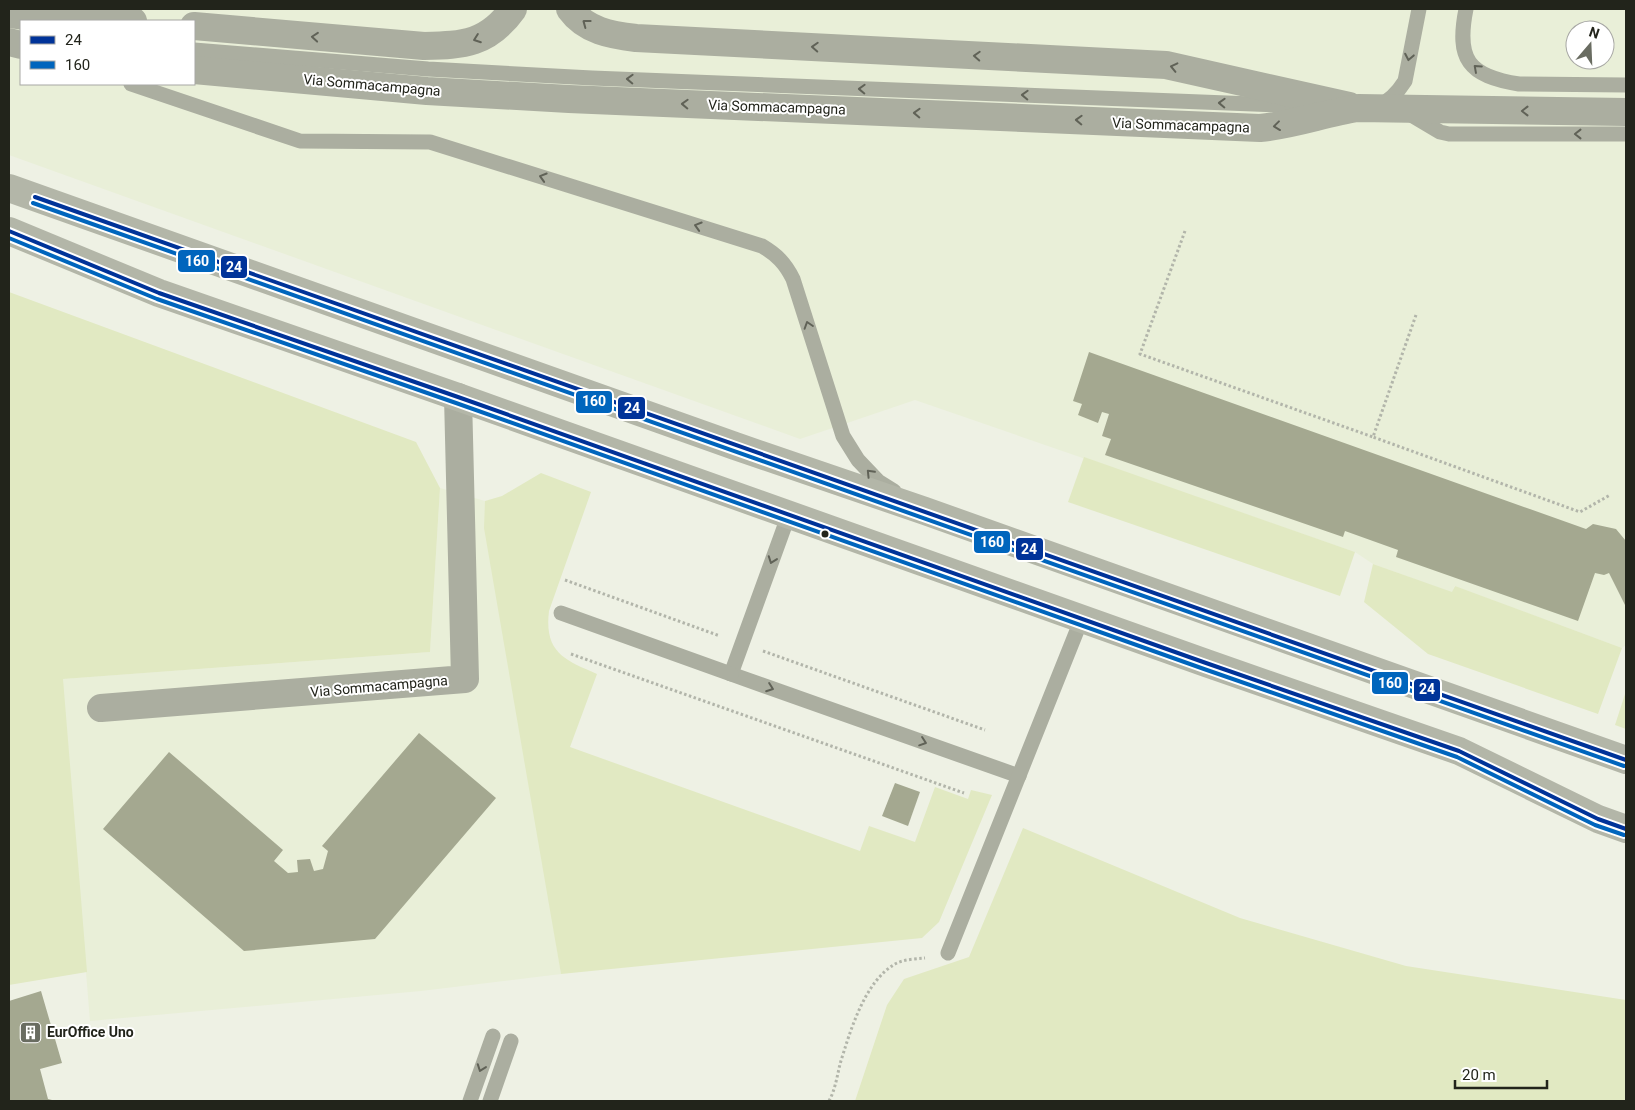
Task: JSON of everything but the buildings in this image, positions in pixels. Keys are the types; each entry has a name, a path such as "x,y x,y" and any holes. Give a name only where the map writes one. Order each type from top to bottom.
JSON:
{"street":[{"path":"195,26 424,46 453,46 491,34 513,9"},
{"name":"Via Sommacampagna","path":"570,9 588,26 609,35 636,38 1166,65 1363,109"},
{"path":"9,15 121,20"},
{"name":"Via Sommacampagna","path":"195,70 427,91 1260,128 1283,126 1336,111 1363,109 1626,112"},
{"path":"9,188 726,443 925,510 1626,760"},
{"path":"9,231 159,293 1459,751 1598,819 1626,829"},
{"path":"9,251 159,293"},
{"name":"Via Sommacampagna","path":"101,708 465,679 458,397"}],"lane":[{"path":"1363,109 1380,105 1390,100 1405,81 1419,9"},
{"path":"1466,9 1462,29 1464,53 1478,71 1488,77 1519,84 1626,85"},
{"path":"9,15 23,20"},
{"name":"Via Sommacampagna","path":"195,50 428,69 592,78 1363,109"},
{"path":"133,85 300,141 430,142 762,246 777,255 793,279 844,436 858,460 878,481 925,510"},
{"path":"1399,110 1412,115 1440,132 1450,134 1626,134"},
{"path":"731,674 789,514"},
{"path":"561,613 1019,776"},
{"path":"948,953 1082,618"},
{"path":"470,1101 493,1036"},
{"path":"490,1101 510,1041"}],"path":[{"path":"1184,230 1140,354 1580,512 1610,495"},
{"path":"1373,437 1416,314"},
{"path":"565,580 722,636"},
{"path":"760,650 985,730"},
{"path":"571,654 964,793"},
{"path":"829,1101 840,1064 865,996 882,975 896,963 913,959 931,958 948,953"}],"shaded area":[{"path":"9,9 1626,9 1626,645 1622,648 1454,586 1453,593 1373,564 1355,552 915,400 800,439 9,155"},
{"path":"440,488 485,501 561,974 421,991 90,1021 62,679 430,652"}],"green space":[{"path":"9,292 416,442 440,488 430,652 63,679 87,972 9,985"},
{"path":"1084,457 1355,552 1340,596 1068,502"},
{"path":"541,473 591,492 549,611 548,625 550,636 553,645 559,653 575,664 597,674 570,747 860,851 869,826 915,842 935,787 968,799 971,790 992,795 939,922 922,938 561,974 484,528 485,501 502,496"},
{"path":"1373,564 1452,592 1455,586 1622,648 1598,714 1428,654 1364,602"},
{"path":"1626,691 1626,729 1615,725"},
{"path":"1023,828 1240,918 1406,966 1626,1000 1626,1101 855,1101 887,1005 904,979 969,957"}],"transit line":[{"name":"24","path":"35,197 1626,760"},
{"name":"160","path":"33,203 1624,766"},
{"name":"24","path":"9,231 159,293 1459,751 1598,819 1626,829"},
{"name":"160","path":"9,238 157,299 1457,757 1595,825 1624,835"}],"place":[{"name":"EurOffice Uno","path":"31,1032"}]}
